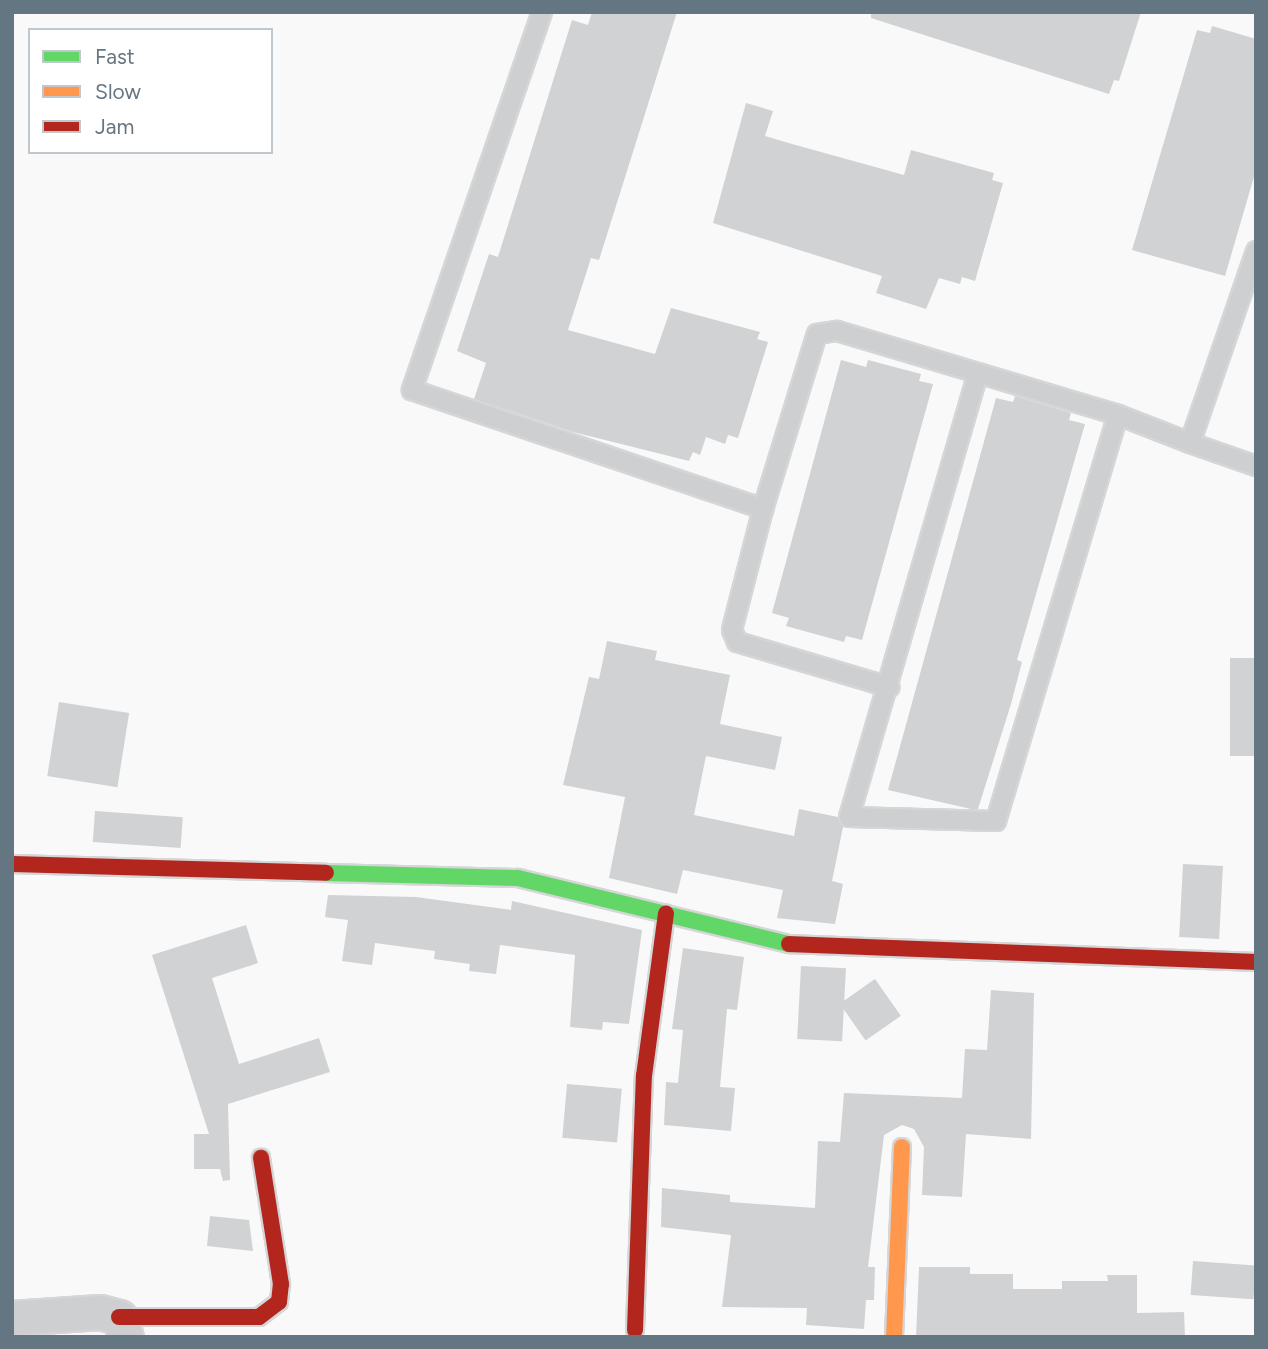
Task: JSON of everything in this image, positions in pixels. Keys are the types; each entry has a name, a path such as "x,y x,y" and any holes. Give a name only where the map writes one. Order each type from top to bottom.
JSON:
{"street":[{"path":"12,864 518,878 790,944 1256,962"},
{"path":"635,1330 644,1076 666,913"},
{"path":"894,1337 902,1146"},
{"path":"12,1318 100,1312 122,1327 220,1327 259,1317 279,1302 281,1284 261,1158"}],"lane":[{"path":"542,12 412,390 762,509"},
{"path":"1190,443 1256,251"},
{"path":"889,687 737,642 732,630 762,509 817,334 837,331 1118,415 1256,466"},
{"path":"978,373 889,687 849,817 996,821 1118,415"}],"building":[{"path":"592,12 677,12 599,260 591,258 568,330 655,354 671,308 760,332 757,339 768,342 738,438 728,435 725,444 706,437 700,455 693,452 689,461 573,432 474,399 486,363 457,351 489,254 498,257 572,20 588,25"},
{"path":"871,12 1141,12 1119,81 1114,80 1109,94 871,18"},
{"path":"1212,26 1256,39 1256,170 1225,276 1132,250 1197,30 1210,33"},
{"path":"746,103 773,111 765,136 792,144 904,175 911,150 994,173 992,180 1003,183 975,281 962,277 960,284 939,278 926,309 876,293 882,276 713,223"},
{"path":"841,360 866,367 868,360 921,374 919,381 933,384 862,640 846,636 844,642 786,626 789,618 772,613"},
{"path":"1015,396 1071,413 1069,420 1085,424 1017,660 1022,662 1011,704 978,809 971,809 888,790 996,398 1013,402"},
{"path":"607,641 657,651 655,660 730,675 720,724 782,737 775,770 706,756 694,815 794,836 799,809 838,817 843,827 832,881 843,884 835,924 777,918 783,890 683,870 677,894 609,878 625,797 563,785 589,677 599,679"},
{"path":"1230,658 1256,658 1256,756 1230,756"},
{"path":"59,702 129,713 117,787 47,776"},
{"path":"95,811 183,817 181,848 93,842"},
{"path":"1183,864 1223,866 1219,939 1179,937"},
{"path":"328,895 416,897 511,910 512,901 642,930 629,1024 603,1022 602,1030 570,1027 575,955 500,945 496,974 469,971 470,964 434,959 435,951 375,943 372,965 342,961 348,920 325,917"},
{"path":"246,925 258,963 212,978 239,1064 319,1038 330,1072 228,1104 230,1180 223,1181 220,1169 194,1169 194,1134 209,1134 152,955"},
{"path":"683,948 744,957 737,1010 727,1009 720,1087 735,1088 731,1131 664,1125 666,1082 678,1083 683,1030 672,1029"},
{"path":"801,966 846,968 842,1041 797,1039"},
{"path":"875,979 901,1016 866,1041 840,1004"},
{"path":"991,990 1034,993 1031,1139 966,1134 962,1197 922,1195 924,1147 914,1129 902,1125 884,1135 868,1267 875,1267 874,1300 866,1300 864,1329 806,1325 807,1308 722,1307 731,1235 661,1227 662,1188 730,1195 730,1202 815,1208 818,1141 840,1142 844,1093 962,1098 965,1049 987,1050"},
{"path":"567,1084 622,1089 617,1143 562,1138"},
{"path":"210,1216 249,1220 253,1251 207,1246"},
{"path":"1193,1261 1256,1265 1253,1299 1191,1295"},
{"path":"919,1267 970,1267 970,1274 1013,1274 1013,1289 1062,1289 1062,1281 1108,1281 1107,1275 1137,1275 1137,1313 1184,1312 1185,1337 916,1337"}],"traffic: fast":[{"path":"326,873 518,878 789,944"}],"traffic: slow":[{"path":"894,1337 902,1147"}],"traffic: jam":[{"path":"12,864 326,873"},
{"path":"635,1330 644,1076 666,913"},
{"path":"789,944 1256,962"},
{"path":"119,1317 259,1317 279,1302 281,1284 261,1158"}]}
